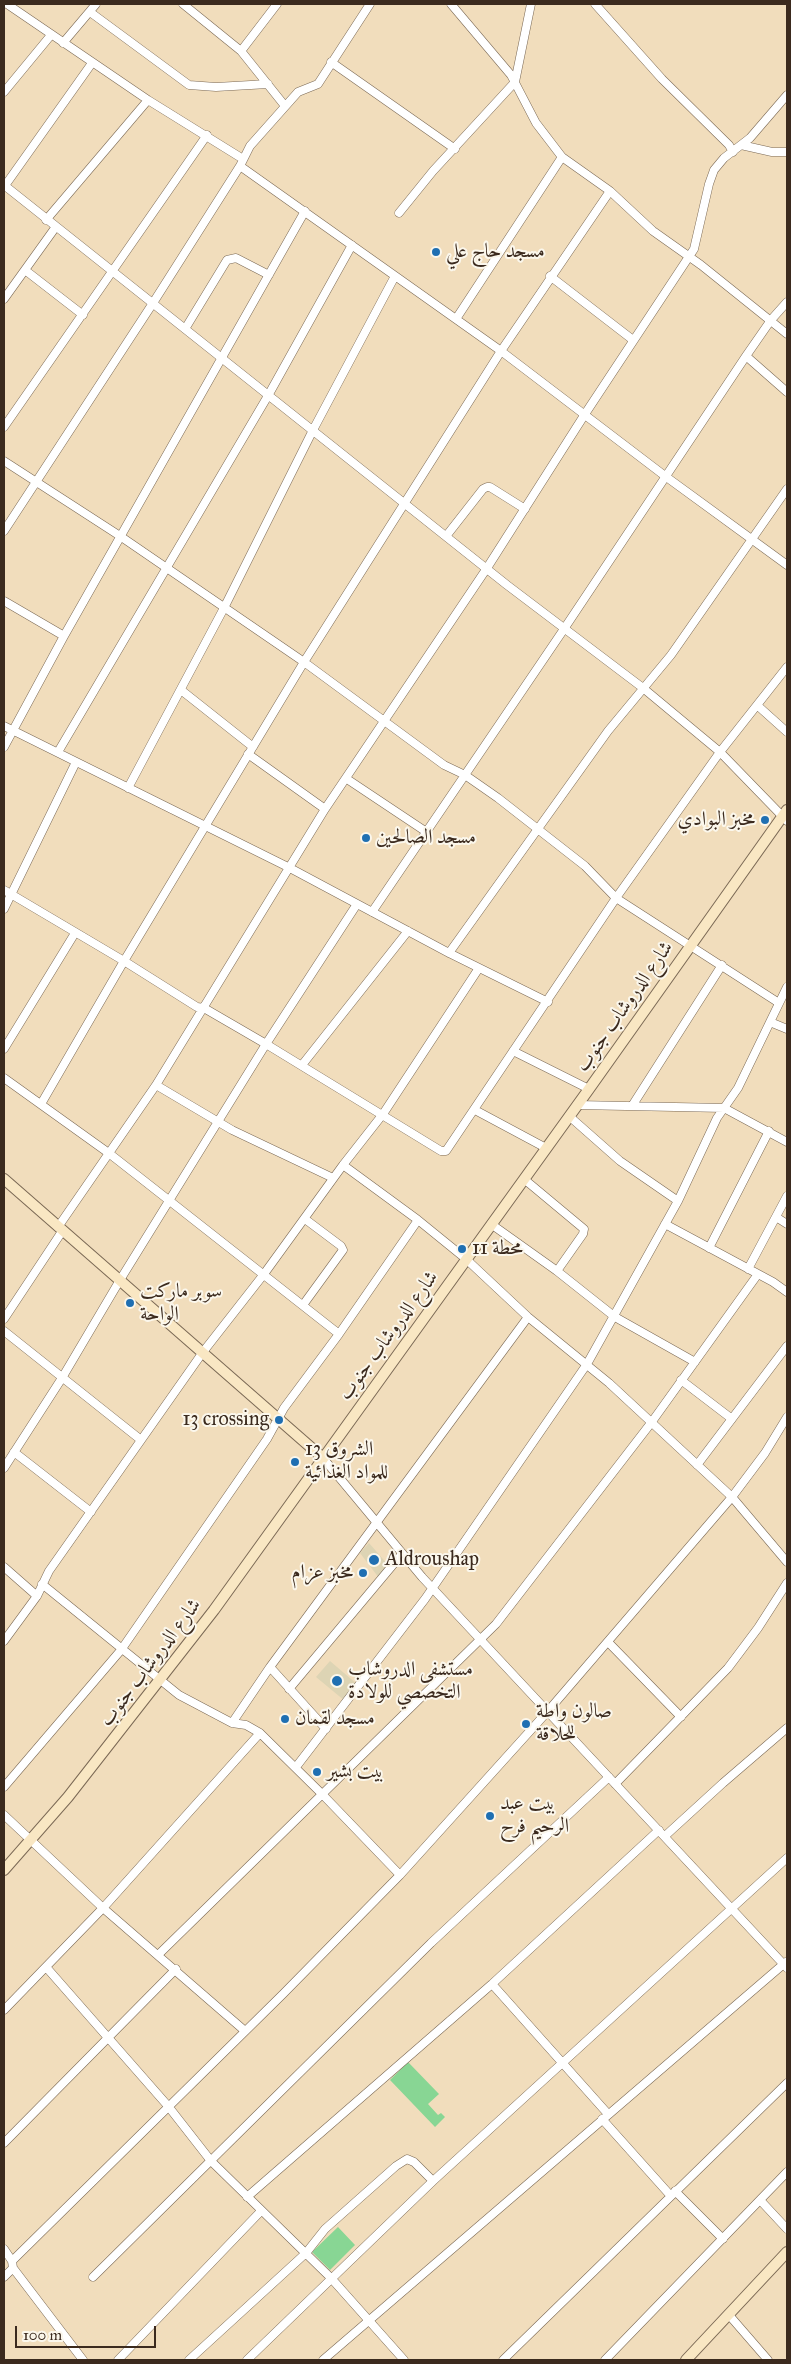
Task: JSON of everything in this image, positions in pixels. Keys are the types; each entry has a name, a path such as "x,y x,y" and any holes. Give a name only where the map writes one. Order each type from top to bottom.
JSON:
{"street":[{"path":"7,4 148,100 207,136 305,211 501,351 751,540 787,565"},
{"path":"64,43 96,4"},
{"path":"241,51 277,4"},
{"path":"4,532 153,303 242,162 250,146 298,92 318,84 370,4"},
{"path":"451,4 515,82 536,123 562,157 610,191 653,231 689,256 787,334"},
{"path":"399,213 434,171 515,82 531,4"},
{"path":"595,4 662,79 720,135 733,152"},
{"path":"186,5 241,51 285,106"},
{"path":"90,12 189,85 216,87 268,84"},
{"path":"4,92 51,35"},
{"path":"331,62 455,149"},
{"path":"92,63 4,186 564,629 643,688 720,752 786,816"},
{"path":"4,1319 60,1228 156,1085 325,809 347,779 487,568 584,414 689,256 696,244 709,184 714,170 750,138 787,95"},
{"path":"46,220 148,100"},
{"path":"4,427 207,136"},
{"path":"741,145 772,152 787,152"},
{"path":"456,319 562,157"},
{"path":"41,1104 248,754 404,501 550,276 610,191"},
{"path":"4,747 120,536 305,211"},
{"path":"4,299 56,228"},
{"path":"58,752 269,394 352,245"},
{"path":"185,329 227,260 236,258 269,275"},
{"path":"25,270 83,315"},
{"path":"128,788 224,608 313,430 395,276"},
{"path":"550,276 633,340"},
{"path":"372,912 746,356 771,320 787,302"},
{"path":"746,356 787,392"},
{"path":"4,461 120,536 304,662 385,720 436,760 465,775 539,829 585,866 616,898 779,1003"},
{"path":"448,536 483,489 487,487 490,487 525,509"},
{"path":"450,953 608,730 671,655 787,489"},
{"path":"4,601 64,636"},
{"path":"7,893 124,961 197,1007 204,1008 302,1065 441,1151 446,1151 548,1002 616,898 720,752 758,706 787,666"},
{"path":"180,690 253,747"},
{"path":"758,706 787,732"},
{"path":"4,726 288,867 450,953 548,1002"},
{"path":"248,754 325,809"},
{"path":"4,910 7,893 76,762"},
{"path":"347,779 425,831"},
{"name":"شارع الدروشاب جنوب","path":"4,1870 32,1841 160,1681 578,1105 690,944 786,816"},
{"path":"4,1468 62,1378 120,1280 219,1123 266,1044 357,904"},
{"path":"302,1065 408,931"},
{"path":"4,1049 75,932"},
{"path":"632,1106 722,965"},
{"path":"4,1641 37,1596 49,1571 203,1352 305,1219 342,1165 383,1114 479,968"},
{"path":"296,1767 433,1588 587,1364 678,1201 717,1118 738,1088 787,987"},
{"path":"770,1022 787,1029"},
{"path":"513,1051 589,1089"},
{"path":"4,1078 110,1154 339,1334"},
{"path":"156,1085 219,1123 333,1178"},
{"path":"578,1105 724,1108 787,1142"},
{"path":"475,1110 546,1148"},
{"path":"570,1116 620,1161 678,1201"},
{"path":"709,1248 769,1131"},
{"path":"342,1165 418,1220 466,1259 528,1317 587,1364 732,1497 787,1562"},
{"path":"4,1179 323,1458 402,1554 433,1588 732,1910 786,1964 368,2320 324,2360"},
{"path":"524,1179 584,1229 583,1234 556,1271"},
{"path":"748,1269 787,1196"},
{"path":"776,1217 787,1224"},
{"path":"303,1305 343,1250 341,1246 305,1219"},
{"path":"4,1787 121,1650 267,1439 277,1418 339,1334 418,1220"},
{"path":"491,1224 556,1271 614,1317 695,1362"},
{"path":"665,1224 758,1274 787,1292"},
{"path":"158,1954 323,1795 510,1608 651,1423 758,1274"},
{"path":"232,1722 270,1666 377,1524 528,1317"},
{"path":"4,1331 141,1440"},
{"path":"697,1465 787,1346"},
{"path":"681,1380 732,1419"},
{"path":"4,2277 13,2264 168,2106 400,1876 548,1711 732,1497 765,1453 787,1418"},
{"path":"14,1452 91,1512"},
{"path":"289,1689 402,1554"},
{"path":"4,1567 37,1596"},
{"path":"615,1784 682,1717 744,1649 787,1583"},
{"path":"42,1584 121,1650 179,1695 232,1722 260,1733 296,1767 400,1876"},
{"path":"608,1642 682,1717"},
{"path":"270,1666 326,1729"},
{"path":"247,2197 662,1833 787,1728"},
{"path":"4,2010 103,1908 260,1733"},
{"path":"93,2277 431,1943 609,1777"},
{"path":"4,1815 103,1908 176,1969 245,2031"},
{"path":"247,2360 433,2181 562,2061 732,1910 787,1858"},
{"path":"46,1967 168,2106 211,2160 331,2278 404,2360"},
{"path":"4,2143 176,1969"},
{"path":"492,1984 562,2061 605,2117 672,2193 723,2239"},
{"path":"502,2360 787,2083"},
{"path":"189,2360 306,2253 325,2230 396,2166 407,2159 414,2162 433,2181"},
{"path":"605,2360 787,2172"},
{"path":"760,2200 787,2229"},
{"path":"121,2359 261,2211"},
{"path":"4,2249 83,2360"},
{"path":"686,2360 787,2252"},
{"path":"729,2315 768,2360"}],"shaded area":[{"name":"Aldroushap","path":"369,1543 389,1566 379,1578 360,1553"},
{"name":"مستشفى الدروشاب التخصصي للولادة","path":"330,1661 358,1685 345,1701 316,1677"}],"green space":[{"path":"408,2062 439,2094 428,2104 438,2115 441,2113 445,2117 435,2127 390,2080"},
{"path":"338,2227 355,2245 330,2270 312,2252"}],"place":[{"name":"مسجد حاج علي","path":"436,252"},
{"name":"مخبز البوادي","path":"765,820"},
{"name":"مسجد الصالحين","path":"366,838"},
{"name":"محطة 11","path":"462,1249"},
{"name":"سوبر ماركت الواحة","path":"130,1303"},
{"name":"13 crossing","path":"279,1420"},
{"name":"الشروق 13 للمواد الغذائية","path":"295,1462"},
{"name":"Aldroushap","path":"374,1560"},
{"name":"مخبز عزام","path":"363,1573"},
{"name":"مستشفى الدروشاب التخصصي للولادة","path":"337,1681"},
{"name":"مسجد لقمان","path":"285,1719"},
{"name":"صالون واطة للحلاقة","path":"526,1724"},
{"name":"بيت بشير","path":"317,1772"},
{"name":"بيت عبد الرحيم فرح","path":"490,1816"}]}
